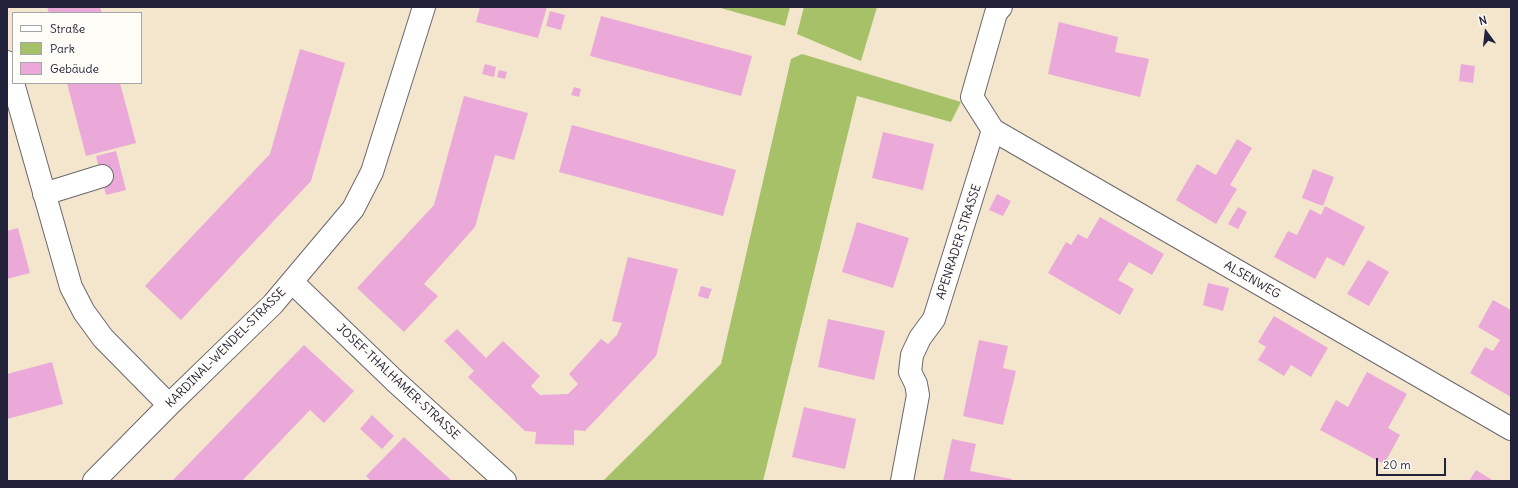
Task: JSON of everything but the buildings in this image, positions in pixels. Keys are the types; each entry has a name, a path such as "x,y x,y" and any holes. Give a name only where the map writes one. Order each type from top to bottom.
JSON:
{"street":[{"name":"KARDINAL-WENDEL-STRASSE","path":"94,481 169,405 273,304 353,209 372,172 424,7"},
{"path":"993,130 972,97 996,13 1001,7"},
{"path":"7,62 12,80"},
{"path":"13,84 71,287 84,312 103,338 169,405"},
{"name":"ALSENWEG","path":"993,130 1511,429"},
{"name":"APENRADER STRASSE","path":"902,481 918,395 916,384 910,372 912,355 920,338 934,319 993,130"},
{"path":"44,194 102,176"},
{"name":"JOSEF-THALHAMER-STRASSE","path":"292,282 396,382 505,481"}],"green space":[{"path":"717,7 790,7 785,26"},
{"path":"804,7 877,7 861,61 797,34"},
{"path":"802,54 961,102 951,122 857,96 763,481 603,481 721,364 791,59"}]}
